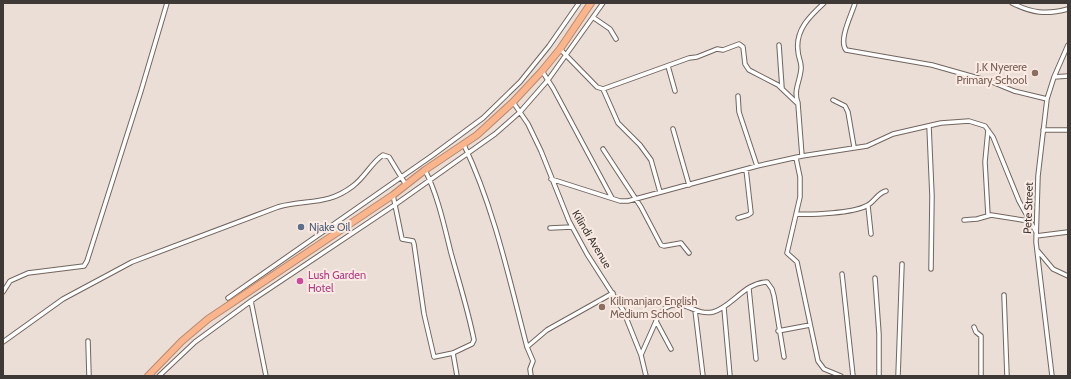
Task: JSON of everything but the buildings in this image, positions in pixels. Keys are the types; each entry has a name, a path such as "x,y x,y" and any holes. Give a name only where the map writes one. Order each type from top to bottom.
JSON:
{"highway":[{"path":"148,376 182,341 208,319 393,195 425,170 464,145 513,102 542,71 560,49 591,3"}],"street":[{"path":"3,292 10,281 28,273 84,266 142,91 168,3"},
{"path":"228,298 454,140 504,99 549,46 579,3"},
{"path":"159,376 196,342 251,301 396,204 496,134 520,112 548,80 594,18 603,3"},
{"path":"802,156 798,104 795,92 801,66 797,49 798,38 801,29 808,18 824,3"},
{"path":"855,3 844,40 846,50 932,65 992,82 1014,91 1047,99"},
{"path":"1012,3 1040,13 1052,14 1068,9"},
{"path":"594,18 610,29 616,39"},
{"path":"560,49 597,87 603,89 714,50 723,50 739,44 743,47 745,64 750,70 782,88 798,104"},
{"path":"779,45 782,88"},
{"name":"Pete Street","path":"1052,376 1037,250 1036,234 1038,176 1047,99 1054,77 1068,45"},
{"path":"668,66 676,91"},
{"path":"542,71 612,198"},
{"path":"1054,77 1068,76"},
{"path":"603,89 618,123 640,145 651,160 660,192"},
{"path":"738,96 739,112 757,166"},
{"path":"833,100 845,106 848,112 854,148"},
{"name":"Kilindi Avenue","path":"513,102 541,151 551,179 572,227 613,293 630,325 641,355 646,376"},
{"path":"551,179 620,201 635,199 757,166 802,156 867,146 893,134 929,126 968,121 981,123 993,137 1036,234 1068,232"},
{"path":"929,126 932,196 931,269"},
{"path":"673,129 689,185"},
{"path":"988,130 985,162 988,215"},
{"path":"1044,130 1068,130"},
{"path":"464,145 494,222 527,346 533,361 530,369 531,376"},
{"path":"603,149 641,206 661,245 664,246 681,243 689,253"},
{"path":"3,342 62,299 132,262 278,207 293,203 322,201 338,196 355,184 383,155 389,157 406,186"},
{"path":"796,158 800,184 797,214 787,253 797,262 820,366 832,374 841,376"},
{"path":"738,218 751,213 746,169"},
{"path":"393,195 402,239 405,241 413,241 414,244 424,314 434,357 453,354 472,344 474,340 466,305 430,180 425,170"},
{"path":"797,214 829,213 868,206 880,193 886,191"},
{"path":"868,206 871,234"},
{"path":"964,220 976,219 988,215 1029,221"},
{"path":"550,228 572,227"},
{"path":"1037,250 1053,269 1068,276"},
{"path":"898,376 902,264"},
{"path":"842,274 853,376"},
{"path":"875,278 879,334 879,376"},
{"path":"641,355 661,312 670,305 681,304 695,310 711,312 724,308 749,289 762,282 770,284 774,296 778,331 784,357"},
{"path":"749,289 756,359"},
{"path":"527,346 547,330 613,293"},
{"path":"1004,295 1007,376"},
{"path":"251,301 266,376"},
{"path":"724,308 730,376"},
{"path":"695,310 703,376"},
{"path":"656,321 670,349"},
{"path":"778,331 810,325"},
{"path":"974,327 980,336 980,376"},
{"path":"88,341 89,376"},
{"path":"453,354 457,376"}],"place":[{"name":"J.K Nyerere Primary School","path":"1035,73"},
{"name":"Njake Oil","path":"301,227"},
{"name":"Lush Garden Hotel","path":"300,281"},
{"name":"Kilimanjaro English Medium School","path":"602,307"}]}
